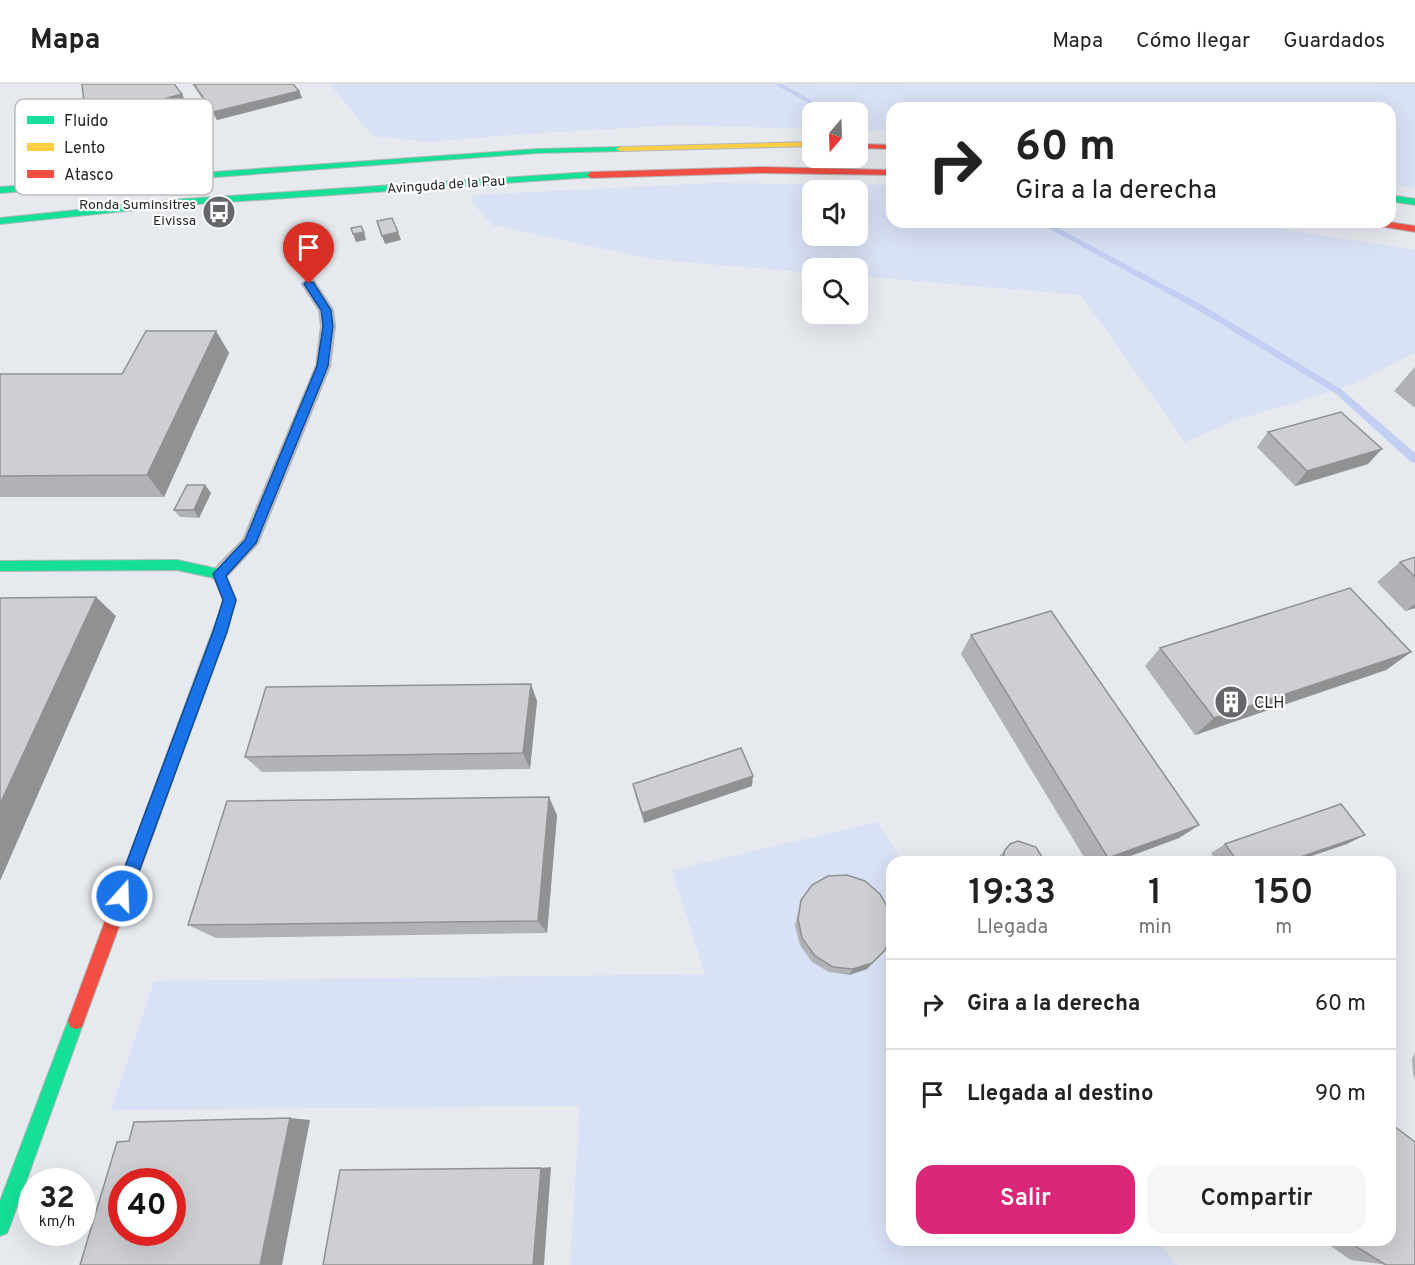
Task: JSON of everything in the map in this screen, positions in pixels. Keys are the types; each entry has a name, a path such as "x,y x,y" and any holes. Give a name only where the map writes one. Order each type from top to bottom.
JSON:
{"main road":[{"name":"Avinguda de la Pau","path":"213,175 538,151 802,144"},
{"path":"868,146 886,147"},
{"name":"Avinguda de la Pau","path":"0,221 248,198 492,180 680,171 886,172"},
{"name":"Avinguda de la Pau","path":"0,190 15,189"},
{"path":"1396,199 1415,202"},
{"path":"1396,226 1415,229"},
{"path":"0,566 177,565 219,574 230,600 0,1227"}],"lane":[{"path":"219,574 250,543 322,366 328,326 326,310 309,284"}],"shaded area":[{"path":"330,84 1415,84 1415,188 1396,185 1396,102 886,102 886,130 868,130 868,102 802,102 802,129 676,125 429,142 372,136"},
{"path":"713,183 802,184 802,246 868,246 868,185 886,185 886,228 1276,228 1415,250 1415,353 1354,384 1234,421 1185,442 1081,295 868,277 868,258 802,258 802,272 651,259 492,225 472,202 473,195"},
{"path":"877,822 899,856 886,856 886,1246 1162,1246 1177,1265 570,1265 580,1106 111,1110 154,981 705,974 672,870"}],"building":[{"path":"82,84 174,84 182,94 164,99 84,99"},
{"path":"194,84 293,84 299,91 213,112 213,99 204,99"},
{"path":"392,218 398,232 382,236 377,221"},
{"path":"361,226 364,232 353,234 351,228"},
{"path":"146,331 216,331 147,475 0,476 0,374 122,374"},
{"path":"1341,412 1382,449 1307,471 1268,432"},
{"path":"187,485 205,485 194,510 174,510"},
{"path":"1415,557 1415,577 1400,562"},
{"name":"CLH","path":"1350,588 1411,652 1214,718 1160,648"},
{"path":"96,597 0,804 0,598"},
{"path":"1051,611 1199,825 1114,856 1107,856 971,635"},
{"path":"531,684 523,753 245,757 266,687"},
{"path":"741,748 753,776 642,813 633,784"},
{"path":"549,797 538,921 188,925 227,801"},
{"path":"1341,804 1365,835 1304,856 1234,856 1225,844"},
{"path":"1018,841 1036,847 1041,856 1004,856 1010,844"},
{"path":"847,875 865,881 880,894 886,905 886,947 872,963 853,969 833,967 815,956 802,938 798,919 801,900 812,885 828,876"},
{"path":"290,1118 260,1265 80,1265 86,1246 96,1246 96,1212 108,1172 108,1246 186,1246 186,1168 109,1168 117,1142 129,1141 134,1122"},
{"path":"1396,1128 1415,1142 1415,1265 1386,1265 1355,1246 1396,1246"},
{"path":"541,1168 533,1265 323,1265 340,1170"}],"waterway":[{"path":"777,84 810,102"},
{"path":"1052,228 1201,308 1338,391 1415,459"}],"traffic: fast":[{"path":"213,175 538,151 620,149"},
{"path":"0,221 183,202 591,175"},
{"path":"0,190 15,189"},
{"path":"1396,199 1415,202"},
{"path":"0,566 177,565 219,574 230,600 146,832"},
{"path":"0,1226 76,1021"}],"traffic: slow":[{"path":"620,149 802,144"}],"traffic: jam":[{"path":"868,146 886,147"},
{"path":"591,175 761,170 886,173"},
{"path":"1396,226 1415,229"},
{"path":"76,1021 146,832"}],"place":[{"name":"Ronda Suminsitres Eivissa","path":"219,212"},
{"name":"CLH","path":"1231,702"}],"route":[{"path":"122,896 230,600 219,574 250,543 322,366 328,326 326,310 309,284"}]}
